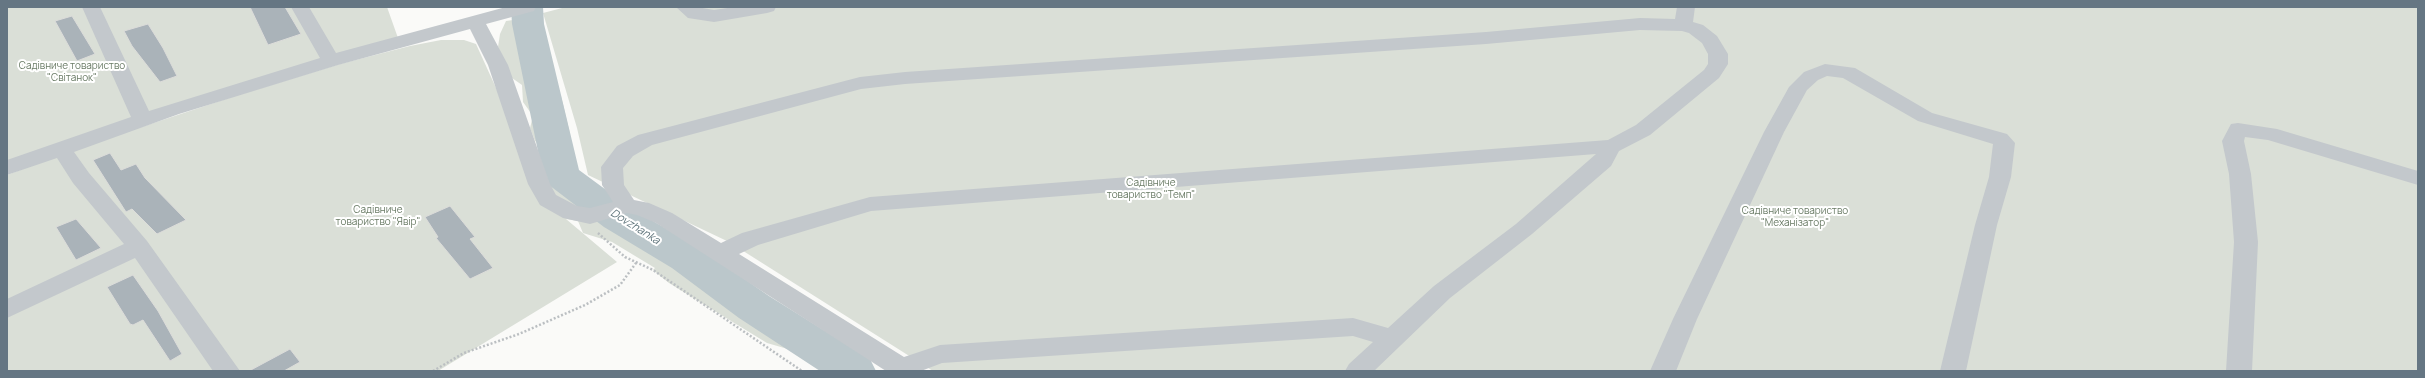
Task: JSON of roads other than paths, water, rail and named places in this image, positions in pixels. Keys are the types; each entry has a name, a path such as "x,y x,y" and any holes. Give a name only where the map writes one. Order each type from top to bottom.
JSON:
{"street":[{"path":"91,7 143,120"},
{"path":"300,7 331,61"},
{"path":"7,168 143,120 331,61 527,7"},
{"path":"685,7 695,14 714,16 767,7"},
{"path":"609,211 613,185 612,167 625,151 645,140 860,83 905,78 1486,38 1640,24 1684,16 1696,29 1710,40 1718,54 1718,64 1712,74 1643,130 1612,146 870,204 750,239 719,254"},
{"path":"476,22 498,65 539,184 548,200 571,213 641,208 664,218 904,370 940,354 1353,327 1392,338"},
{"path":"1663,371 1685,319 1774,132 1799,87 1811,76 1825,70 1848,72 1925,117 2000,139 2004,143 2000,177 1986,225 1953,371"},
{"path":"2239,371 2246,242 2240,174 2234,141 2238,129 2270,134 2418,178"},
{"path":"1358,371 1442,292 1524,229 1603,161 1609,150 1607,146"},
{"path":"61,148 81,178 139,247 227,371"},
{"path":"7,309 139,247"}],"waterway":[{"name":"Dovzhanka","path":"527,7 528,24 562,176 618,218 686,258 754,307 854,371"}],"park label":[{"name":"Садівниче товариство \"Світанок\"","path":"72,72"},
{"name":"Садівниче товариство \"Темп\"","path":"1151,188"},
{"name":"Садівниче товариство \"Явір\"","path":"378,216"},
{"name":"Садівниче товариство \"Механізатор\"","path":"1795,216"}]}
